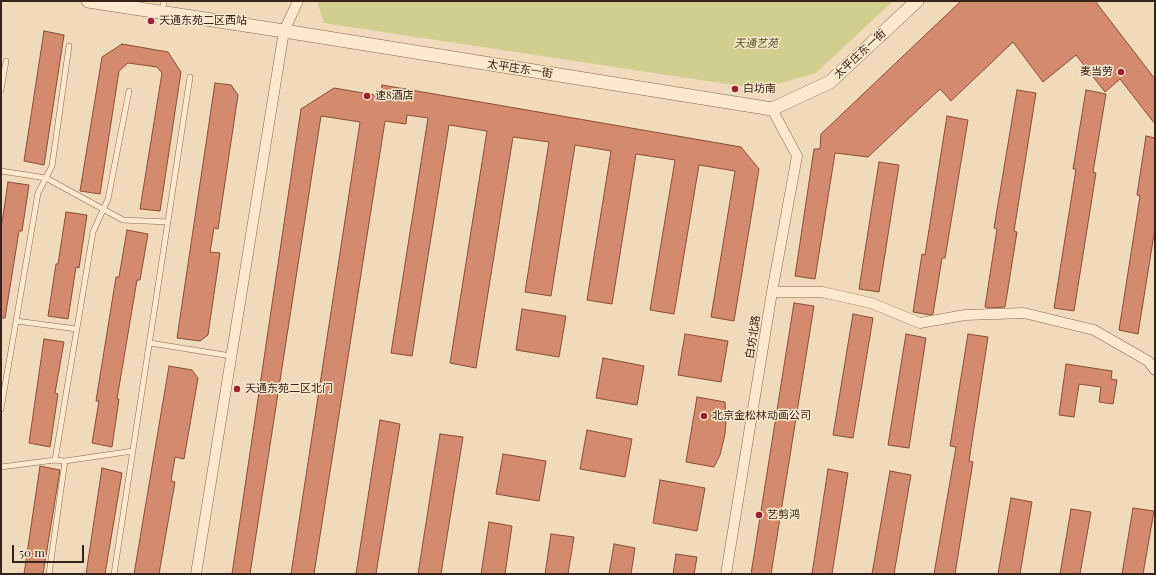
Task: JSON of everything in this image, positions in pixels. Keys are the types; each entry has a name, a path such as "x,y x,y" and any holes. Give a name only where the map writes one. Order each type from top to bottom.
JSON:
{"street":[{"name":"太平庄东一街","path":"88,1 163,7 284,31 772,109 830,82 917,1"},
{"path":"196,574 284,31 298,1"},
{"name":"白坊北路","path":"726,574 772,292 796,156 772,109"},
{"path":"772,292 822,292 872,303 920,323 965,315 1024,313 1094,330 1148,361 1155,370"}],"lane":[{"path":"1,409 38,193 52,166 70,46"},
{"path":"1,90 6,61"},
{"path":"114,574 190,77"},
{"path":"55,460 93,232 108,199 128,91"},
{"path":"1,171 46,178 123,220 168,222"},
{"path":"16,321 77,329"},
{"path":"150,343 232,356"},
{"path":"1,467 55,460 65,461 133,451"},
{"path":"49,574 65,461"}],"green space":[{"name":"天通艺苑","path":"317,1 893,1 816,73 760,89 324,23"}],"building":[{"path":"961,1 1095,1 1155,79 1155,124 1120,79 1105,92 1076,55 1043,82 1013,42 951,101 940,89 868,157 835,153 815,279 795,276 814,149 820,149 821,134"},
{"path":"44,31 64,35 44,165 24,161"},
{"path":"122,44 168,52 181,72 160,211 140,209 162,73 157,67 128,63 119,71 100,194 80,191 102,57"},
{"path":"215,83 231,85 238,95 218,229 214,228 210,252 220,253 208,335 200,341 177,338"},
{"path":"382,85 741,147 759,169 734,321 711,317 735,171 699,165 674,314 650,310 675,160 636,154 612,304 587,300 611,151 575,145 551,296 525,292 549,142 513,137 476,368 450,363 487,131 449,125 412,356 391,353 428,118 407,115 406,124 385,121 314,574 291,574 360,122 321,116 250,574 232,574 301,109 334,88 381,96"},
{"path":"1017,90 1036,93 1014,231 1017,232 1005,307 989,308 985,307 997,229 994,228"},
{"path":"1086,90 1106,94 1093,172 1096,173 1074,311 1054,308 1076,169 1073,169"},
{"path":"947,116 968,120 945,258 942,258 933,314 930,315 913,312 922,254 925,255"},
{"path":"1146,136 1155,138 1155,228 1138,334 1119,330 1140,196 1137,195"},
{"path":"879,162 899,165 879,292 859,289"},
{"path":"8,182 29,185 22,231 19,231 5,318 1,318 1,229"},
{"path":"66,212 87,215 79,268 76,267 68,319 48,316"},
{"path":"127,230 148,234 140,280 137,280 117,399 119,399 112,447 92,443 99,401 96,401 116,277 119,277"},
{"path":"794,303 814,306 771,574 751,574"},
{"path":"522,309 566,316 559,357 516,350"},
{"path":"853,314 873,318 853,438 833,435"},
{"path":"685,334 728,341 721,382 678,375"},
{"path":"906,334 926,338 909,448 888,445"},
{"path":"968,334 988,337 969,461 973,462 955,574 934,574 956,447 950,446"},
{"path":"44,339 64,342 55,393 58,394 50,447 29,443"},
{"path":"603,358 644,366 637,405 596,398"},
{"path":"1066,364 1112,371 1111,379 1117,380 1113,404 1099,402 1101,387 1079,384 1074,417 1059,415"},
{"path":"169,366 192,370 198,378 184,459 175,457 171,481 175,482 159,574 134,574"},
{"path":"697,397 725,402 725,434 720,455 714,467 686,462"},
{"path":"380,420 400,424 376,574 356,574"},
{"path":"587,430 632,439 625,477 580,469"},
{"path":"440,434 463,437 441,574 418,574"},
{"path":"503,454 546,461 539,501 496,494"},
{"path":"40,466 60,470 43,574 24,574"},
{"path":"102,468 122,473 105,574 86,574"},
{"path":"828,469 848,473 832,574 812,574"},
{"path":"890,471 911,475 894,574 872,574"},
{"path":"660,480 705,488 697,531 653,523"},
{"path":"1011,498 1032,502 1020,574 998,574"},
{"path":"1133,508 1154,511 1143,574 1122,574"},
{"path":"1071,509 1091,512 1080,574 1060,574"},
{"path":"489,522 512,526 505,574 481,574"},
{"path":"551,534 574,537 568,574 545,574"},
{"path":"614,544 635,548 631,574 609,574"},
{"path":"676,554 697,557 694,574 673,574"}],"place":[{"name":"天通东苑二区西站","path":"151,21"},
{"name":"麦当劳","path":"1121,72"},
{"name":"白坊南","path":"735,89"},
{"name":"速8酒店","path":"367,96"},
{"name":"天通东苑二区北门","path":"237,389"},
{"name":"北京金松林动画公司","path":"704,416"},
{"name":"艺剪鸿","path":"759,515"}]}
